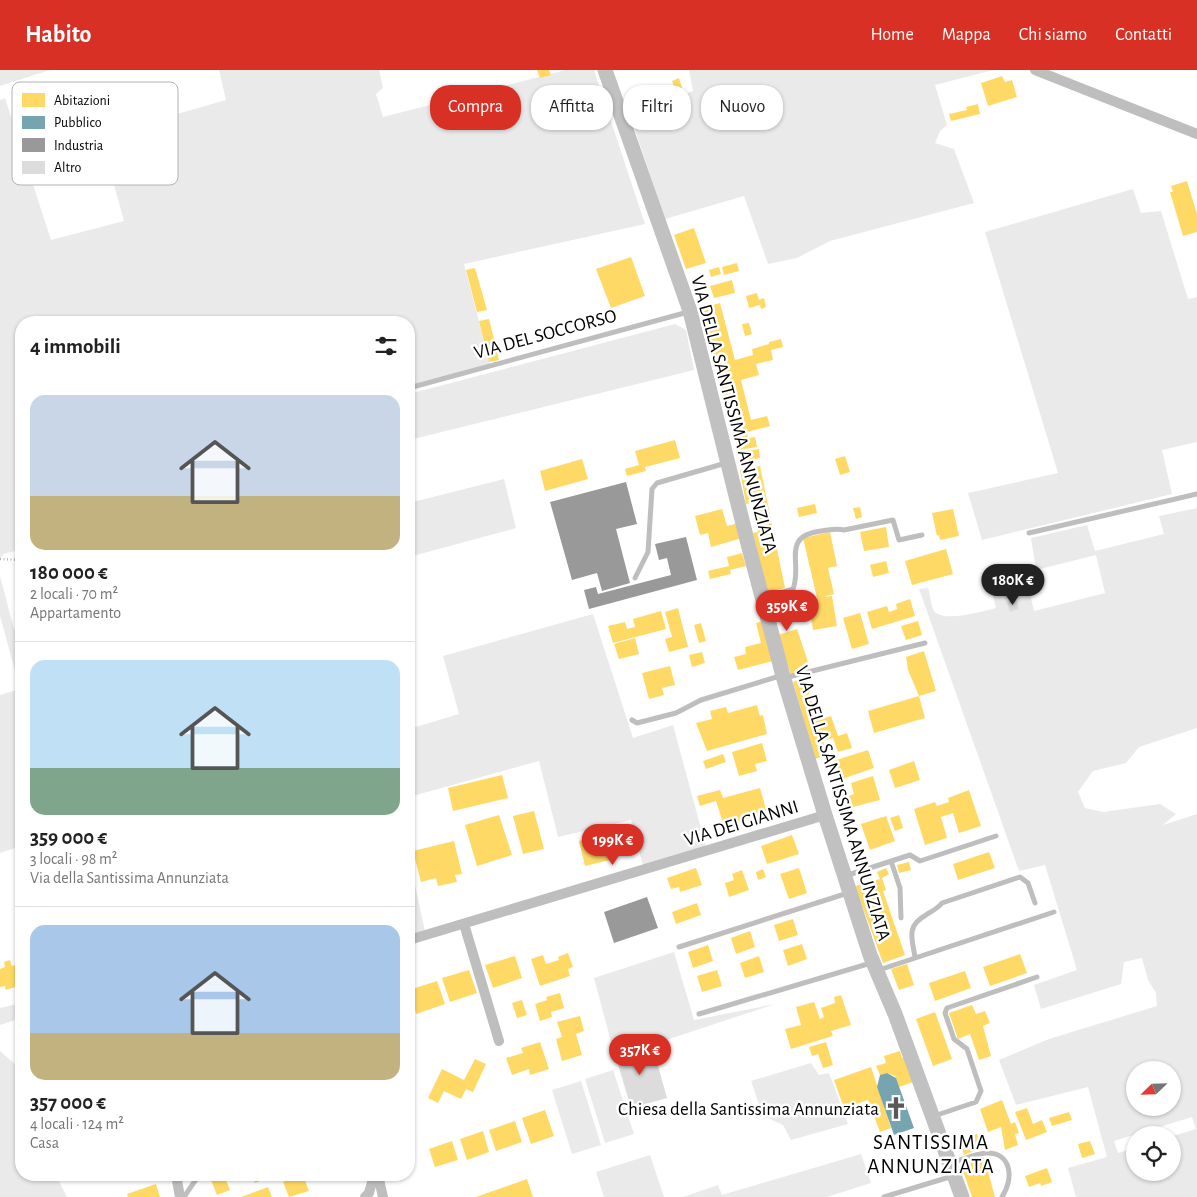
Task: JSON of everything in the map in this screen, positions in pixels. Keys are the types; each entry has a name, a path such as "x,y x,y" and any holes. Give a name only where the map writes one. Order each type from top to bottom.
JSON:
{"street":[{"name":"VIA DELLA SANTISSIMA ANNUNZIATA","path":"605,70 690,311 783,677 825,815 875,966 962,1197"},
{"path":"1035,70 1197,134"},
{"name":"VIA DEI GIANNI","path":"415,938 825,815"},
{"path":"464,924 499,1041"},
{"path":"178,1181 182,1197"},
{"path":"365,1197 369,1193 372,1181"},
{"path":"379,1181 383,1197"}],"lane":[{"name":"VIA DEL SOCCORSO","path":"415,386 690,311"},
{"path":"635,578 648,552 652,489 657,483 728,462"},
{"path":"1029,533 1197,494"},
{"path":"763,598 794,589 797,545 804,535 810,532 844,530 893,520 900,540 922,535"},
{"path":"632,720 637,723 676,714 701,700 783,677 925,643"},
{"path":"845,876 910,855 920,861 996,836"},
{"path":"891,861 900,888 901,918"},
{"path":"915,957 911,932 916,922 938,909 942,903 1020,877 1028,883 1035,903"},
{"path":"679,946 850,892"},
{"path":"699,1014 875,966 915,957 1054,912"},
{"path":"933,1116 976,1102 981,1091 967,1049 954,1039 945,1013 947,1008 1037,977"},
{"path":"884,1197 985,1153 1002,1158 1008,1166 1010,1176 1009,1187 1002,1197"},
{"path":"182,1197 194,1181"}],"path":[{"path":"0,559 15,560"}],"shaded area":[{"path":"0,70 50,70 12,82 0,86"},
{"path":"219,70 379,70 383,88 376,94 383,117 430,105 430,130 521,130 521,85 508,85 566,70 594,70 599,85 531,85 531,130 613,130 613,127 645,224 464,264 490,364 415,384 415,316 15,316 15,551 4,554 0,558 0,100 5,98 12,120 12,185 33,185 51,240 124,221 114,185 178,185 178,114 226,100"},
{"path":"689,70 993,70 935,85 947,125 940,131 935,143 954,149 974,203 830,241 797,258 768,264 744,196 665,219 635,130 691,130 691,92 693,91"},
{"path":"1133,189 1141,213 1161,211 1188,299 1197,297 1197,442 1162,450 1172,494 982,540 968,493 1058,473 985,232"},
{"path":"675,324 686,330 694,370 415,439 415,392"},
{"path":"504,479 516,528 415,555 415,501"},
{"path":"1197,508 1197,728 1139,747 1126,763 1093,771 1078,792 1085,808 1103,812 1160,804 1176,814 1163,825 1197,814 1197,1197 1076,1197 1068,1168 1107,1157 1088,1087 1016,1105 999,1060 1049,1039 1157,1006 1156,993 1148,980 1142,958 1124,962 1121,984 1041,1009 1034,985 1077,970 1045,865 1019,871 919,589 928,588 934,611 938,614 945,616 964,615 996,608 990,582 1025,573 1034,611 1105,593 1096,555 1036,570 1031,538 1087,525 1095,551 1164,534 1159,516"},
{"path":"0,576 15,629 15,671 0,616"},
{"path":"593,614 633,738 673,725 706,847 643,866 631,820 558,837 539,761 415,795 415,727 459,714 443,656"},
{"path":"15,690 15,848 0,853 0,695"},
{"path":"415,885 425,931 415,933"},
{"path":"674,952 694,1020 775,1004 639,1049 614,1053 594,978"},
{"path":"15,1004 15,1020 0,1025 0,1008"},
{"path":"0,1051 15,1064 15,1181 59,1181 67,1197 0,1197"},
{"path":"811,1063 819,1075 829,1073 848,1124 791,1140 783,1125 763,1116 751,1081"},
{"path":"613,1070 634,1134 605,1143 585,1079"},
{"path":"581,1081 601,1145 572,1154 552,1090"},
{"path":"861,1154 871,1183 827,1197 683,1197 718,1185 722,1195"},
{"path":"650,1155 664,1197 604,1197 596,1172"}],"building: Abitazioni":[{"path":"537,70 549,70 551,75 540,78"},
{"path":"1002,76 1005,82 1012,80 1017,97 988,106 981,83"},
{"path":"679,78 681,85 673,85 672,81"},
{"path":"978,104 980,114 951,121 949,114 967,110 966,107"},
{"path":"1187,181 1197,214 1197,232 1183,236 1170,192 1173,192 1171,186"},
{"path":"694,228 706,263 686,269 674,235"},
{"path":"631,257 645,296 611,308 596,269"},
{"path":"737,263 739,271 724,275 722,267"},
{"path":"719,267 721,274 711,277 709,270"},
{"path":"475,268 487,310 477,312 466,270"},
{"path":"732,280 735,293 714,298 710,286"},
{"path":"757,293 759,300 764,298 766,307 761,309 760,305 749,308 746,296"},
{"path":"720,303 735,360 753,355 752,349 781,339 783,347 771,350 773,360 756,364 759,375 741,380 751,420 767,416 770,426 747,432 748,438 755,437 757,447 738,450 701,308"},
{"path":"489,319 499,360 489,362 479,321"},
{"path":"749,323 752,334 745,336 742,324"},
{"path":"675,440 680,458 645,467 646,471 627,476 625,469 639,465 635,451"},
{"path":"759,449 760,458 750,460 748,451"},
{"path":"845,456 850,472 840,475 835,459"},
{"path":"582,459 588,479 545,491 540,471"},
{"path":"760,466 785,588 767,592 753,533 758,532 753,503 746,504 740,470"},
{"path":"815,504 817,513 799,517 797,508"},
{"path":"860,507 862,517 856,519 853,508"},
{"path":"722,509 727,526 738,523 742,538 711,547 708,533 700,535 695,516"},
{"path":"953,509 959,536 940,540 939,535 937,536 932,513"},
{"path":"886,527 889,547 864,551 860,532"},
{"path":"830,532 837,566 828,568 834,594 823,597 832,596 837,626 813,630 808,600 817,598 803,538"},
{"path":"946,549 953,574 912,585 905,561"},
{"path":"742,553 746,566 730,570 731,574 710,579 708,571 729,566 727,557"},
{"path":"886,561 889,573 873,577 870,565"},
{"path":"910,599 915,616 872,629 867,612 887,606 889,612 897,609 896,604"},
{"path":"678,608 688,647 669,652 665,639 672,637 665,612"},
{"path":"661,611 666,629 613,643 608,626 625,622 627,629 635,627 633,619"},
{"path":"860,613 869,644 852,649 843,618"},
{"path":"763,621 773,661 738,670 734,657 746,654 745,647 761,643 756,623"},
{"path":"918,621 922,635 906,640 901,626"},
{"path":"701,623 706,641 699,643 694,625"},
{"path":"797,629 810,668 791,675 778,635"},
{"path":"635,638 639,654 619,659 614,644"},
{"path":"924,651 936,691 919,696 908,670 906,657"},
{"path":"702,652 705,663 692,667 689,655"},
{"path":"670,666 675,685 662,688 664,695 649,699 642,673"},
{"path":"804,678 818,720 831,716 838,736 847,733 852,748 838,752 833,738 823,741 828,755 815,759 793,682"},
{"path":"919,696 925,718 874,733 868,711"},
{"path":"757,705 760,716 763,715 767,734 707,751 696,723 712,719 710,711 726,707 728,713"},
{"path":"762,743 767,761 755,764 757,771 739,776 732,752"},
{"path":"868,750 874,768 839,780 833,761"},
{"path":"723,754 726,762 706,769 703,761"},
{"path":"914,761 920,780 895,788 889,770"},
{"path":"502,775 508,798 453,811 448,788"},
{"path":"873,776 880,800 853,807 849,796 854,794 851,783"},
{"path":"760,788 767,813 724,826 716,801 700,806 697,796 720,790 723,798"},
{"path":"969,790 981,826 959,833 953,813 941,817 947,838 925,845 914,809 935,802 937,806 949,802 948,798"},
{"path":"534,811 544,849 523,854 513,816"},
{"path":"499,815 512,855 477,866 465,825"},
{"path":"899,815 903,828 895,831 890,818"},
{"path":"886,816 895,841 870,850 861,824"},
{"path":"617,831 621,850 613,852 614,859 585,866 579,841"},
{"path":"792,835 799,854 767,864 761,846"},
{"path":"454,841 462,874 455,875 457,882 438,886 436,878 421,882 415,859 415,851"},
{"path":"989,852 995,868 958,880 953,864"},
{"path":"909,862 911,870 899,873 897,865"},
{"path":"696,868 702,885 680,892 679,887 671,889 667,878"},
{"path":"799,868 807,893 789,899 780,874"},
{"path":"886,868 889,874 882,878 886,890 883,891 905,955 883,963 855,886 880,879 877,872"},
{"path":"763,869 766,877 758,880 756,872"},
{"path":"742,870 749,890 729,897 725,883 734,880 732,874"},
{"path":"697,903 701,915 676,924 672,912"},
{"path":"793,919 798,935 779,941 774,925"},
{"path":"750,931 755,947 736,954 731,938"},
{"path":"802,944 807,959 788,966 783,950"},
{"path":"708,945 713,961 693,968 688,952"},
{"path":"568,953 573,967 568,969 570,976 540,986 531,959 543,955 546,964 559,960 558,957"},
{"path":"1020,954 1027,973 990,986 983,967"},
{"path":"515,956 522,978 493,988 485,965"},
{"path":"759,956 764,972 745,978 740,963"},
{"path":"10,960 12,966 15,965 15,987 6,990 5,986 0,987 0,969 5,967 4,962"},
{"path":"907,964 914,985 899,990 891,969"},
{"path":"469,970 477,993 450,1002 442,978"},
{"path":"717,970 722,986 702,992 697,976"},
{"path":"965,971 971,988 935,1001 929,983"},
{"path":"437,981 445,1004 416,1014 415,988"},
{"path":"560,993 564,1008 551,1012 552,1017 540,1021 535,1004 547,1000 546,997"},
{"path":"841,995 851,1025 831,1031 833,1036 791,1049 785,1029 801,1025 796,1007 814,1002 820,1019 824,1017 821,1008 835,1003 834,997"},
{"path":"522,1000 527,1015 517,1018 512,1003"},
{"path":"972,1005 976,1014 985,1011 990,1023 983,1026 991,1056 979,1060 970,1034 958,1039 949,1013"},
{"path":"935,1012 952,1059 933,1066 916,1019"},
{"path":"580,1016 584,1031 576,1034 582,1055 562,1061 556,1039 562,1037 557,1022"},
{"path":"540,1042 549,1069 530,1075 529,1069 512,1075 506,1058 523,1053 521,1048"},
{"path":"826,1042 833,1065 823,1068 818,1054 812,1056 809,1047"},
{"path":"900,1051 902,1058 907,1056 916,1081 899,1087 895,1076 887,1073 880,1075 876,1066 886,1063 884,1056"},
{"path":"475,1059 486,1064 473,1092 466,1089 461,1099 444,1091 438,1103 428,1098 442,1069 464,1080"},
{"path":"871,1067 891,1128 880,1132 868,1100 844,1108 834,1080"},
{"path":"1002,1100 1011,1124 1015,1122 1019,1133 1015,1134 1018,1145 1005,1150 1001,1127 988,1132 980,1109"},
{"path":"1027,1108 1033,1124 1042,1120 1047,1132 1026,1140 1015,1112"},
{"path":"545,1110 554,1136 531,1144 522,1118"},
{"path":"1069,1112 1072,1120 1052,1126 1049,1118"},
{"path":"515,1121 522,1142 496,1151 489,1130"},
{"path":"483,1131 489,1152 467,1160 460,1139"},
{"path":"977,1134 982,1148 964,1155 959,1140"},
{"path":"452,1141 458,1160 435,1167 429,1149"},
{"path":"1090,1141 1095,1154 1082,1158 1078,1144"},
{"path":"984,1157 995,1197 972,1197 961,1165"},
{"path":"1047,1168 1052,1182 1041,1186 1040,1183 1029,1187 1025,1176"},
{"path":"527,1179 533,1197 476,1197"},
{"path":"211,1181 226,1181 230,1190 217,1195"},
{"path":"305,1181 309,1191 289,1197 283,1182"},
{"path":"156,1184 160,1197 128,1197 127,1194"},
{"path":"268,1187 272,1197 241,1197"}],"building: Pubblico":[{"name":"Chiesa della Santissima Annunziata","path":"887,1073 896,1078 914,1128 894,1135 877,1087 880,1075"}],"building: Industria":[{"path":"626,482 637,524 616,529 630,583 602,591 597,573 572,580 550,502"},
{"path":"686,537 697,580 589,609 584,590 596,587 598,594 671,575 667,558 659,560 655,544"},
{"path":"647,897 658,928 614,943 604,912"}],"building: Altro":[{"path":"1012,585 1015,596 1005,599 1002,588"},
{"path":"1016,599 1019,609 1010,612 1007,602"},
{"path":"635,1045 638,1053 653,1048 667,1098 631,1108 614,1051"}],"place":[{"name":"Chiesa della Santissima Annunziata","path":"896,1108"}],"district":[{"name":"SANTISSIMA ANNUNZIATA","path":"931,1154"}]}
